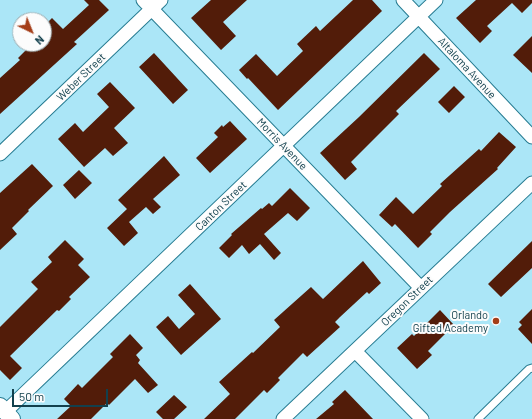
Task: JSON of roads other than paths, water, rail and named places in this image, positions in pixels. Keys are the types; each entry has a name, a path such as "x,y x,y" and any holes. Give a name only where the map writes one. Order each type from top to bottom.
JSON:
{"street":[{"name":"Altaloma Avenue","path":"403,0 532,136"},
{"name":"Canton Street","path":"6,412 436,0"},
{"name":"Morris Avenue","path":"152,3 284,146 421,288"},
{"name":"Weber Street","path":"0,154 152,3"},
{"name":"Oregon Street","path":"283,419 532,183"},
{"path":"355,351 422,419"}],"lane":[{"path":"478,419 529,369 532,368"}],"place":[{"name":"Orlando Gifted Academy","path":"496,321"}]}
